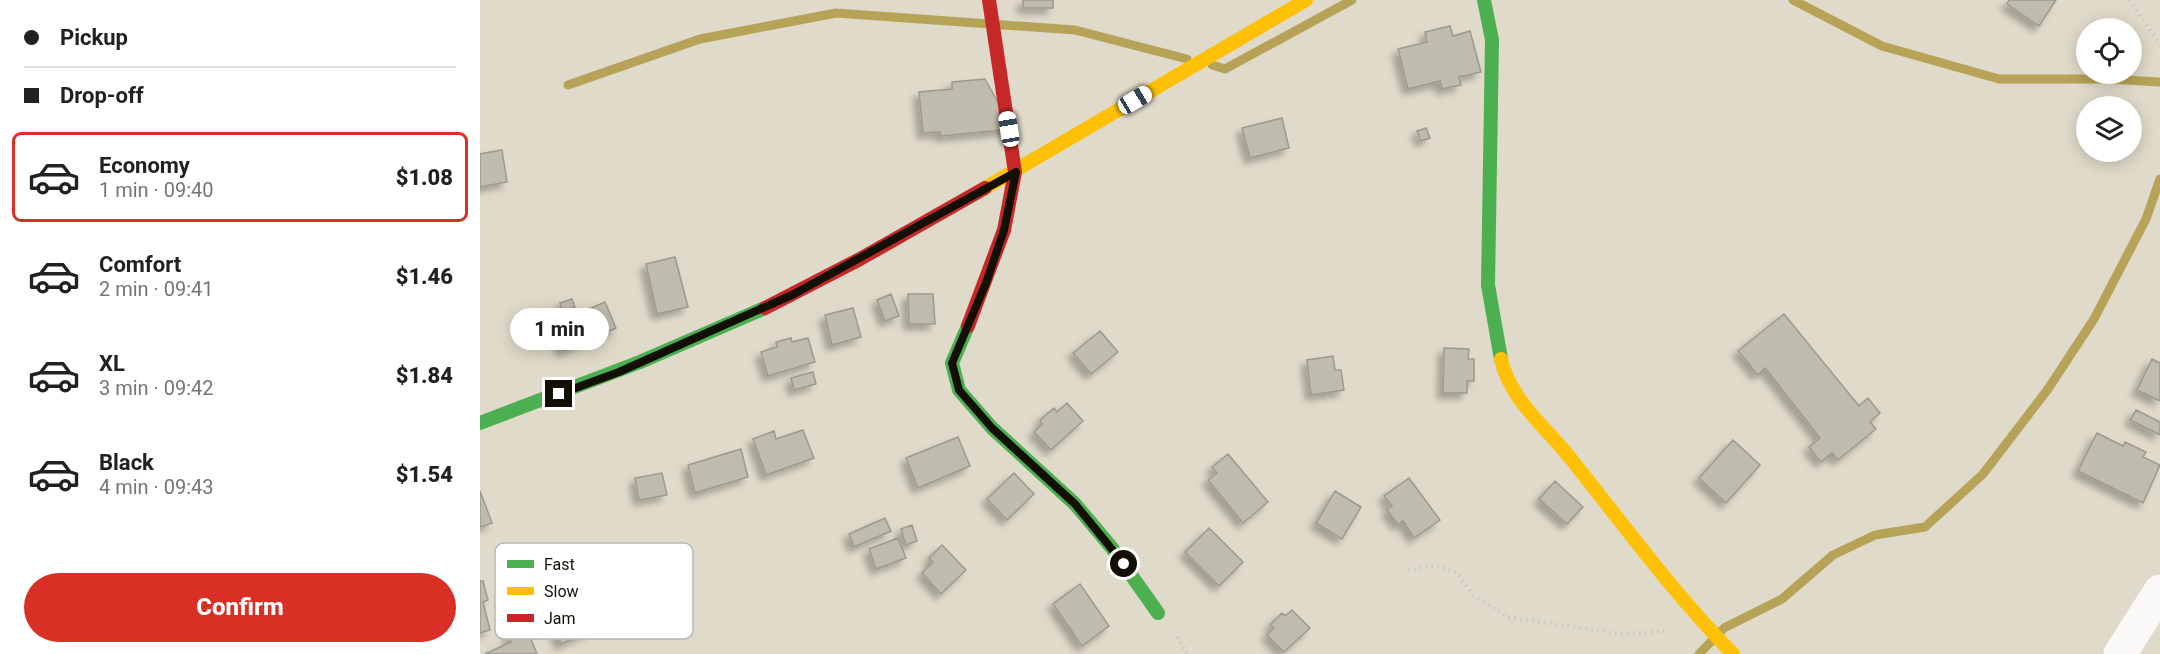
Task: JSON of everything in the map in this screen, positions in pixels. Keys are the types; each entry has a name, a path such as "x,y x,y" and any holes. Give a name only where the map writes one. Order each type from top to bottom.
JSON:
{"street":[{"path":"989,0 1016,172 1004,230 986,283 952,363 959,390 992,428 1075,504 1112,548 1158,613"},
{"path":"480,423 619,372 794,294 1016,172 1306,0"},
{"path":"1484,0 1492,40 1488,285 1494,329 1504,373 1527,410 1564,450 1698,618 1733,654"},
{"path":"2120,654 2160,591"}],"path":[{"path":"2129,0 2160,44"},
{"path":"1408,570 1436,565 1457,573 1473,595 1507,617 1551,625 1623,634 1675,631 1698,618"},
{"path":"1181,654 1184,645"}],"building":[{"path":"1023,0 1053,0 1053,8 1023,8"},
{"path":"2009,0 2056,0 2039,26 2007,4"},
{"path":"1450,26 1453,36 1470,31 1481,72 1459,77 1461,85 1442,89 1440,81 1408,89 1398,49 1427,42 1425,32"},
{"path":"985,79 1013,129 941,136 940,132 923,133 919,92 952,89 952,82"},
{"path":"1282,118 1289,148 1250,158 1242,128"},
{"path":"1426,128 1430,138 1421,141 1417,131"},
{"path":"502,150 507,182 480,187 480,154"},
{"path":"675,257 688,307 657,314 646,264"},
{"path":"891,294 899,316 885,321 877,300"},
{"path":"908,294 933,294 935,324 909,324"},
{"path":"572,299 575,307 562,311 560,303"},
{"path":"605,302 616,328 563,351 552,325"},
{"path":"853,308 861,337 832,345 825,315"},
{"path":"1784,314 1859,406 1868,398 1880,413 1870,422 1876,429 1838,460 1832,453 1821,462 1809,447 1820,438 1765,368 1758,375 1738,351"},
{"path":"1100,331 1118,352 1091,374 1073,353"},
{"path":"791,338 792,342 808,338 815,362 768,376 761,352 777,347 776,342"},
{"path":"1444,348 1469,349 1468,359 1474,359 1474,381 1467,381 1467,393 1443,393"},
{"path":"1333,356 1335,370 1341,370 1344,390 1311,395 1307,360"},
{"path":"2152,359 2160,363 2160,401 2137,390"},
{"path":"813,372 816,384 794,390 791,378"},
{"path":"1067,403 1083,421 1051,450 1034,432 1042,424 1040,420 1054,408 1057,412"},
{"path":"2136,410 2160,422 2160,435 2130,420"},
{"path":"803,430 814,458 766,475 753,439 774,431 776,439"},
{"path":"2097,433 2123,446 2125,442 2146,452 2143,457 2160,465 2143,503 2078,471"},
{"path":"958,437 970,466 918,488 906,458"},
{"path":"1733,440 1760,465 1726,503 1699,478"},
{"path":"741,449 748,477 695,493 688,465"},
{"path":"1228,454 1268,502 1243,523 1208,480 1217,473 1212,467"},
{"path":"662,473 667,495 639,500 635,478"},
{"path":"1014,473 1034,494 1007,520 987,499"},
{"path":"1409,478 1440,520 1414,538 1403,521 1398,525 1387,510 1392,506 1384,496"},
{"path":"1555,481 1583,507 1567,524 1539,499"},
{"path":"480,491 492,523 480,527"},
{"path":"1335,491 1361,507 1342,539 1316,523"},
{"path":"885,518 891,531 854,547 849,534"},
{"path":"912,525 917,541 906,545 901,529"},
{"path":"1209,528 1243,562 1219,586 1185,552"},
{"path":"898,538 906,558 876,569 869,549"},
{"path":"942,545 966,570 941,594 922,573 933,562 929,558"},
{"path":"480,581 483,581 488,600 483,602 490,630 480,633"},
{"path":"1080,584 1109,626 1082,646 1053,604"},
{"path":"1292,610 1310,628 1284,652 1267,635 1274,628 1270,625 1282,613 1285,616"},
{"path":"510,639 531,639 537,654 485,654 511,642"},
{"path":"559,639 572,639 561,644"}],"waterway":[{"path":"1212,65 1225,69 1352,0"},
{"path":"1793,0 1882,46 1999,79 2108,79 2160,82"},
{"path":"568,85 700,39 836,13 1075,30 1187,59"},
{"path":"1699,654 1724,628 1782,599 1833,555 1875,535 1925,527 1983,474 2048,389 2094,319 2146,219 2160,179"}],"traffic: fast":[{"path":"1484,0 1492,40 1488,285 1501,359"},
{"path":"480,423 640,362 765,308"},
{"path":"968,326 952,363 959,390 992,428 1075,504 1112,548 1158,613"}],"traffic: slow":[{"path":"985,188 1306,0"},
{"path":"1501,359 1512,387 1530,412 1571,459 1670,583 1733,654"}],"traffic: jam":[{"path":"968,326 1004,230 1015,172 989,0"},
{"path":"765,308 860,259 985,188"}],"route":[{"path":"559,394 619,372 794,294 1016,172 1004,230 986,283 952,363 959,390 992,428 1075,504 1124,564"}]}
